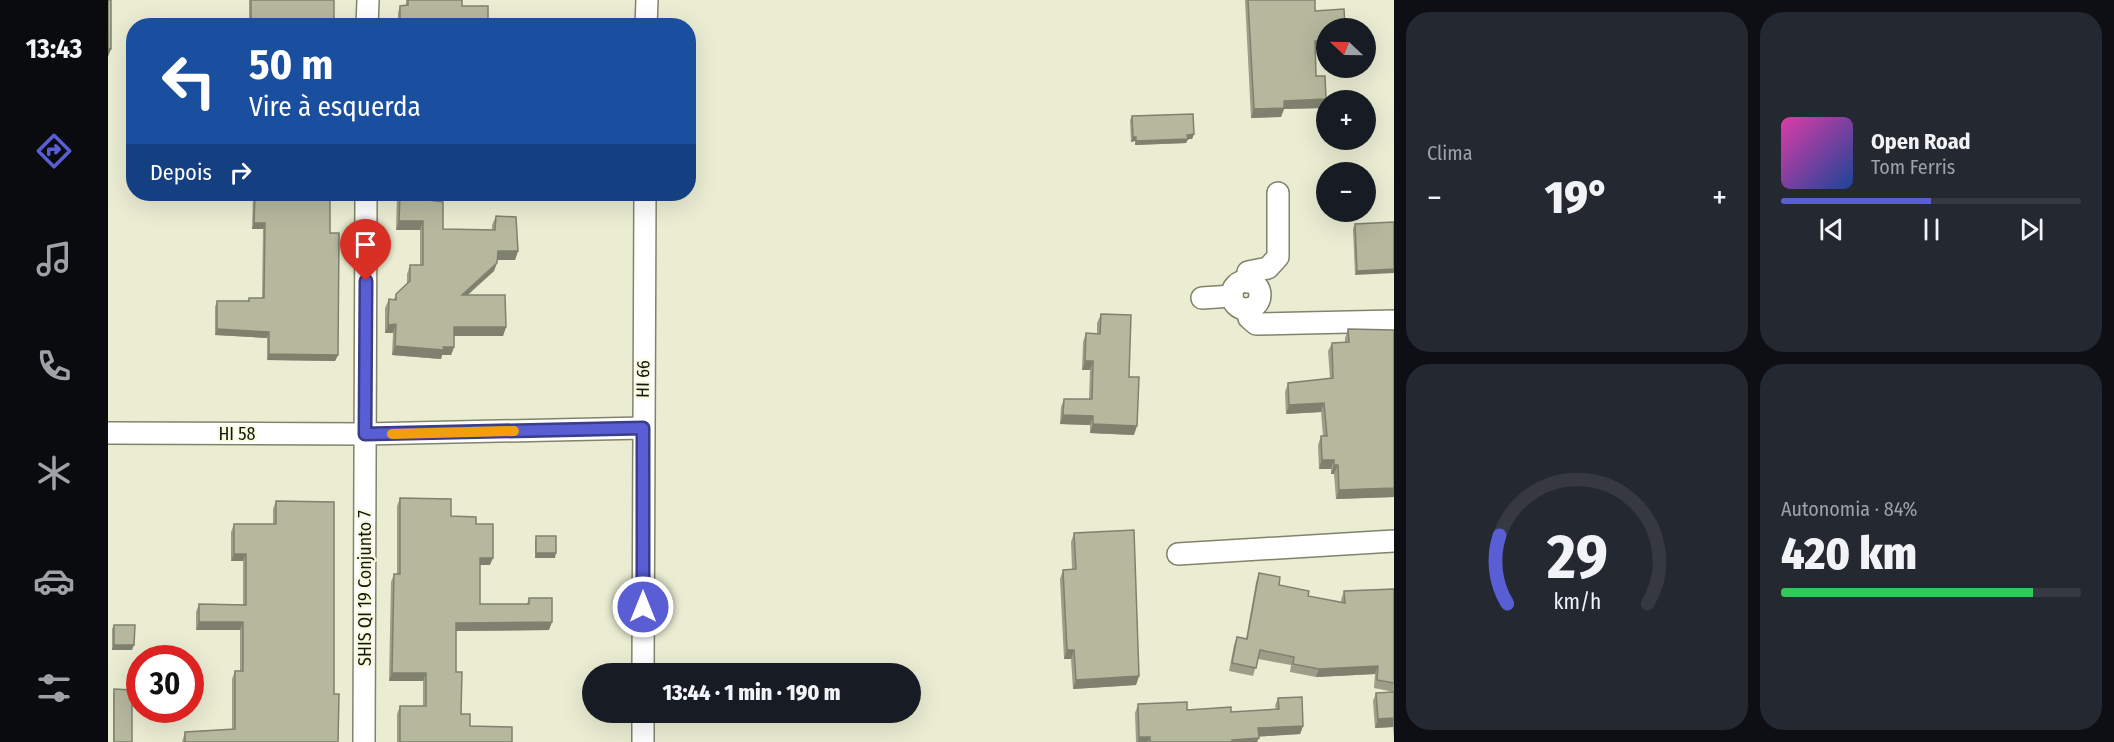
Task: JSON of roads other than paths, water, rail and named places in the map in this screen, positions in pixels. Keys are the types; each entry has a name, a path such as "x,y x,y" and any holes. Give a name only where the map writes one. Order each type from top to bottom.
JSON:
{"street":[{"path":"367,18 368,0"},
{"path":"646,18 647,0"},
{"path":"1278,193 1278,257 1268,268 1248,272 1242,296 1249,318 1256,324 1394,321"},
{"name":"SHIS QI 19 Conjunto 7","path":"364,742 366,201"},
{"name":"HI 66","path":"643,663 645,201"},
{"path":"1202,298 1242,296"},
{"name":"HI 58","path":"108,433 365,434 643,428"},
{"path":"1178,554 1394,541"},
{"path":"643,723 643,742"}]}
